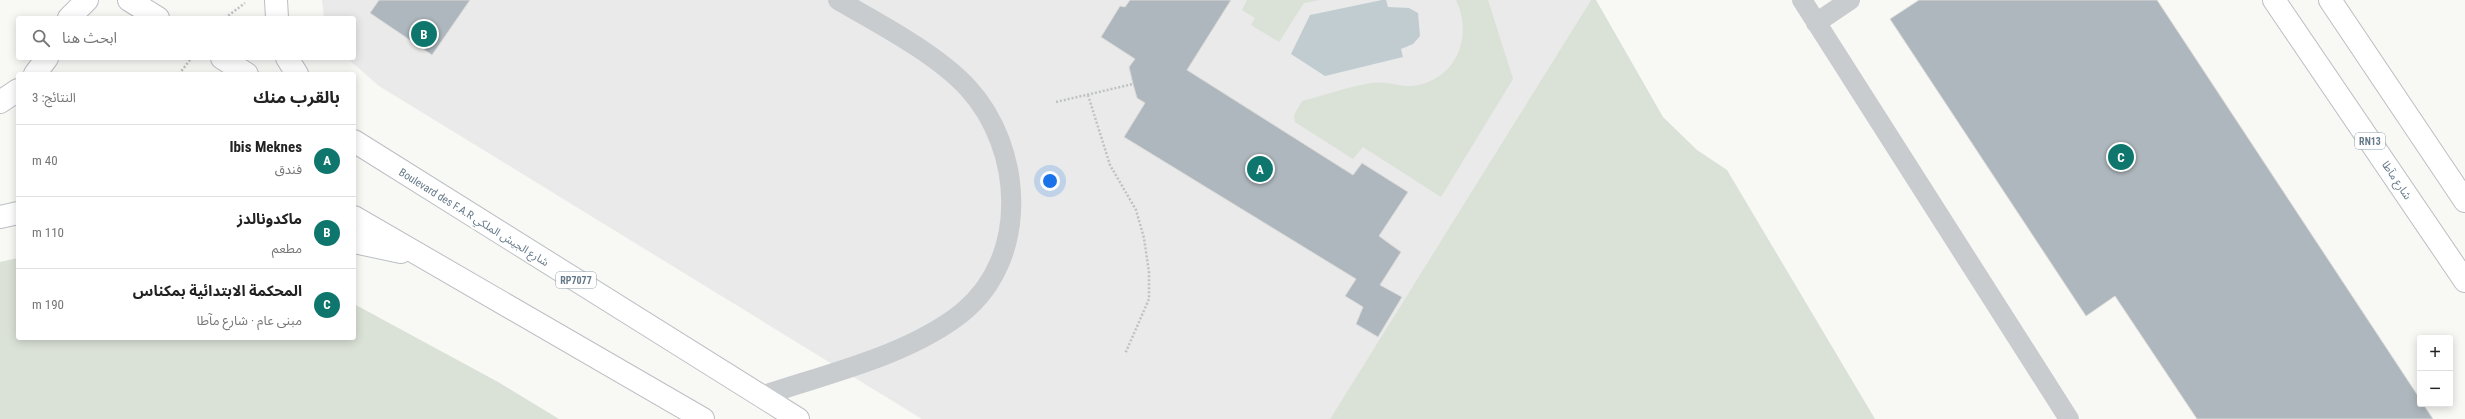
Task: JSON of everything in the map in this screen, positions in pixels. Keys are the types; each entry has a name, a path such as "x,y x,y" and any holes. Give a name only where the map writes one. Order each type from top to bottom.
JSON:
{"main road":[{"path":"65,16 68,0"},
{"path":"71,16 87,0"},
{"path":"129,0 155,16"},
{"path":"276,0 277,16"},
{"name":"شارع مآطا","path":"2274,0 2465,281"},
{"path":"2330,0 2465,201"},
{"path":"36,72 46,60"},
{"path":"225,60 244,72"},
{"path":"288,60 296,72"},
{"name":"Boulevard des F.A.R شارع الجيش الملكي","path":"356,142 798,419"},
{"path":"0,218 16,214"},
{"path":"356,218 420,257 703,419"},
{"path":"356,242 420,257"}],"lane":[{"path":"761,396 899,349 939,329 964,311 983,292 997,269 1007,238 1011,216 1011,189 997,132 985,111 968,87 900,36 838,0"},
{"path":"1802,0 2069,419"},
{"path":"1816,23 1850,0"}],"path":[{"path":"227,16 249,0"},
{"path":"180,72 189,60"},
{"path":"1056,102 1133,84"},
{"path":"1088,95 1110,166 1136,210 1144,238 1149,272 1148,299 1124,354"}],"shaded area":[{"path":"322,0 1591,0 1330,419 922,419 379,86 349,60 356,60 356,16 324,16"},
{"path":"1247,0 1320,0 1304,3 1279,42 1251,25 1255,18 1242,10"},
{"path":"1386,0 1388,7 1409,8 1418,13 1420,36 1413,44 1401,49 1403,57 1325,76 1291,54 1310,15"},
{"path":"1456,0 1488,0 1513,79 1441,197 1363,147 1353,159 1295,122 1294,115 1302,101 1377,82 1407,86 1419,85 1444,73 1458,52 1462,39 1463,26 1461,13"},
{"path":"1591,0 1596,0 1663,117 1697,150 1727,170 1875,419 1330,419"},
{"path":"16,258 16,340 356,340 356,305 498,382 559,419 0,419 0,262"}],"building":[{"path":"379,0 470,0 432,55 370,13"},
{"path":"1130,0 1231,0 1187,70 1353,175 1362,163 1408,192 1379,236 1401,252 1380,285 1402,297 1378,337 1356,324 1363,307 1345,296 1356,279 1124,137 1145,103 1137,98 1129,67 1135,59 1101,37 1120,6 1125,7"},
{"path":"1919,0 2157,0 2417,394 2417,407 2425,407 2433,419 2197,419 2115,296 2086,316 1890,19"}],"place":[{"name":"ماكدونالدز","path":"424,34"},
{"name":"المحكمة الابتدائية بمكناس","path":"2121,157"},
{"name":"Ibis Meknes","path":"1260,169"}]}
